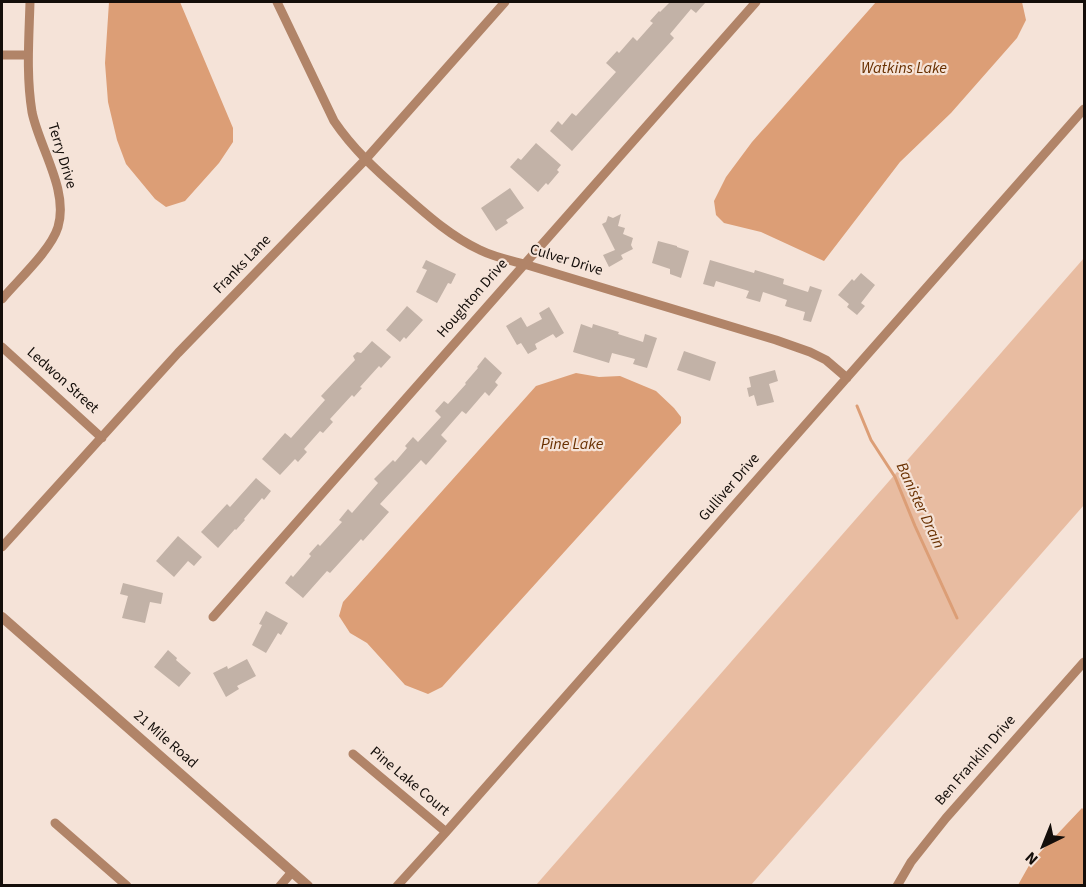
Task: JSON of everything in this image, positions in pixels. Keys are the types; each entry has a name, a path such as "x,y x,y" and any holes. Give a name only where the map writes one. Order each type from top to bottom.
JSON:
{"street":[{"name":"Terry Drive","path":"2,298 51,242 58,227 61,212 51,166 32,109 28,56 30,2"},
{"name":"Culver Drive","path":"277,2 334,121 344,136 365,160 429,217 468,244 493,256 810,352 826,360 847,378"},
{"name":"Franks Lane","path":"2,547 178,353 365,160 505,2"},
{"name":"Houghton Drive","path":"213,617 756,2"},
{"path":"2,55 28,56"},
{"name":"Gulliver Drive","path":"397,885 1084,109"},
{"name":"Ledwon Street","path":"2,347 102,438"},
{"name":"21 Mile Road","path":"2,617 308,885"},
{"name":"Ben Franklin Drive","path":"897,885 911,862 946,818 1084,662"},
{"name":"Pine Lake Court","path":"352,754 446,832"},
{"path":"55,823 127,885"},
{"path":"280,885 292,872"}],"shaded area":[{"path":"1084,258 1084,505 751,885 536,885"}],"water":[{"path":"109,2 180,2 233,128 233,142 219,163 185,201 166,207 155,199 126,164 117,140 108,102 105,63"},
{"name":"Watkins Lake","path":"876,2 1022,2 1026,20 1017,38 951,113 900,162 824,261 761,232 724,223 716,215 714,201 726,177 752,142"},
{"name":"Pine Lake","path":"576,373 599,377 620,376 656,391 674,408 681,417 681,423 442,687 428,694 405,685 367,643 350,633 339,616 343,602 536,386"},
{"path":"1082,808 1084,810 1084,885 1018,885 1031,862"}],"building":[{"path":"670,2 706,2 696,13 691,9 670,34 674,38 572,151 550,131 558,121 562,125 572,113 576,116 616,72 606,63 617,51 619,53 633,37 637,41 653,23 650,21"},
{"path":"536,143 561,165 557,170 559,172 548,185 546,183 538,192 510,167 518,158 521,160"},
{"path":"510,188 524,208 506,220 508,223 496,231 481,208"},
{"path":"621,214 618,226 625,228 623,234 633,238 631,245 633,249 621,255 623,259 609,267 603,255 615,250 602,224 606,222 608,216 613,218"},
{"path":"658,241 689,251 681,278 670,274 670,269 652,263"},
{"path":"426,260 456,274 437,303 416,292 427,270 422,268"},
{"path":"710,260 784,279 783,284 808,292 810,286 822,290 811,322 803,320 805,312 785,306 787,300 763,292 760,302 746,298 749,291 716,281 714,287 703,284"},
{"path":"861,273 875,285 861,303 865,306 857,315 838,295 852,279 854,281"},
{"path":"407,306 423,320 406,339 404,337 400,342 386,330"},
{"path":"549,307 564,333 556,338 553,334 535,344 537,349 528,354 521,343 517,345 506,326 521,317 527,327 542,319 539,313"},
{"path":"581,324 592,328 593,324 643,342 645,334 657,338 647,368 633,364 635,359 612,353 609,363 573,352"},
{"path":"372,341 391,357 381,368 379,366 354,397 352,395 330,419 333,422 323,433 320,431 304,449 307,452 298,462 295,459 280,475 262,459 285,433 291,438 325,400 321,396 355,360 353,356 357,352 361,353"},
{"path":"684,351 716,362 710,381 677,370"},
{"path":"485,357 502,373 495,382 498,385 489,396 485,392 466,414 462,411 441,435 447,441 426,465 421,460 380,504 389,512 330,573 327,571 303,598 285,583 291,575 293,577 311,556 309,554 318,544 320,546 342,522 339,520 348,509 352,513 378,483 374,479 393,460 395,462 413,437 418,442 441,417 435,411 444,401 448,404"},
{"path":"775,370 778,381 769,384 774,402 757,406 754,395 749,397 747,388 751,387 749,377"},
{"path":"256,478 271,491 264,500 262,498 218,548 201,532 227,504 230,507"},
{"path":"178,536 202,557 194,566 188,561 174,577 156,561"},
{"path":"123,583 163,593 161,604 150,602 145,623 122,618 128,596 120,594"},
{"path":"266,611 288,623 281,635 278,633 266,653 252,645"},
{"path":"168,650 191,673 179,687 154,667"},
{"path":"247,659 256,676 237,686 239,689 226,697 213,673 227,666 228,669"}],"waterway":[{"name":"Banister Drain","path":"857,406 871,440 895,477 957,618"}]}
